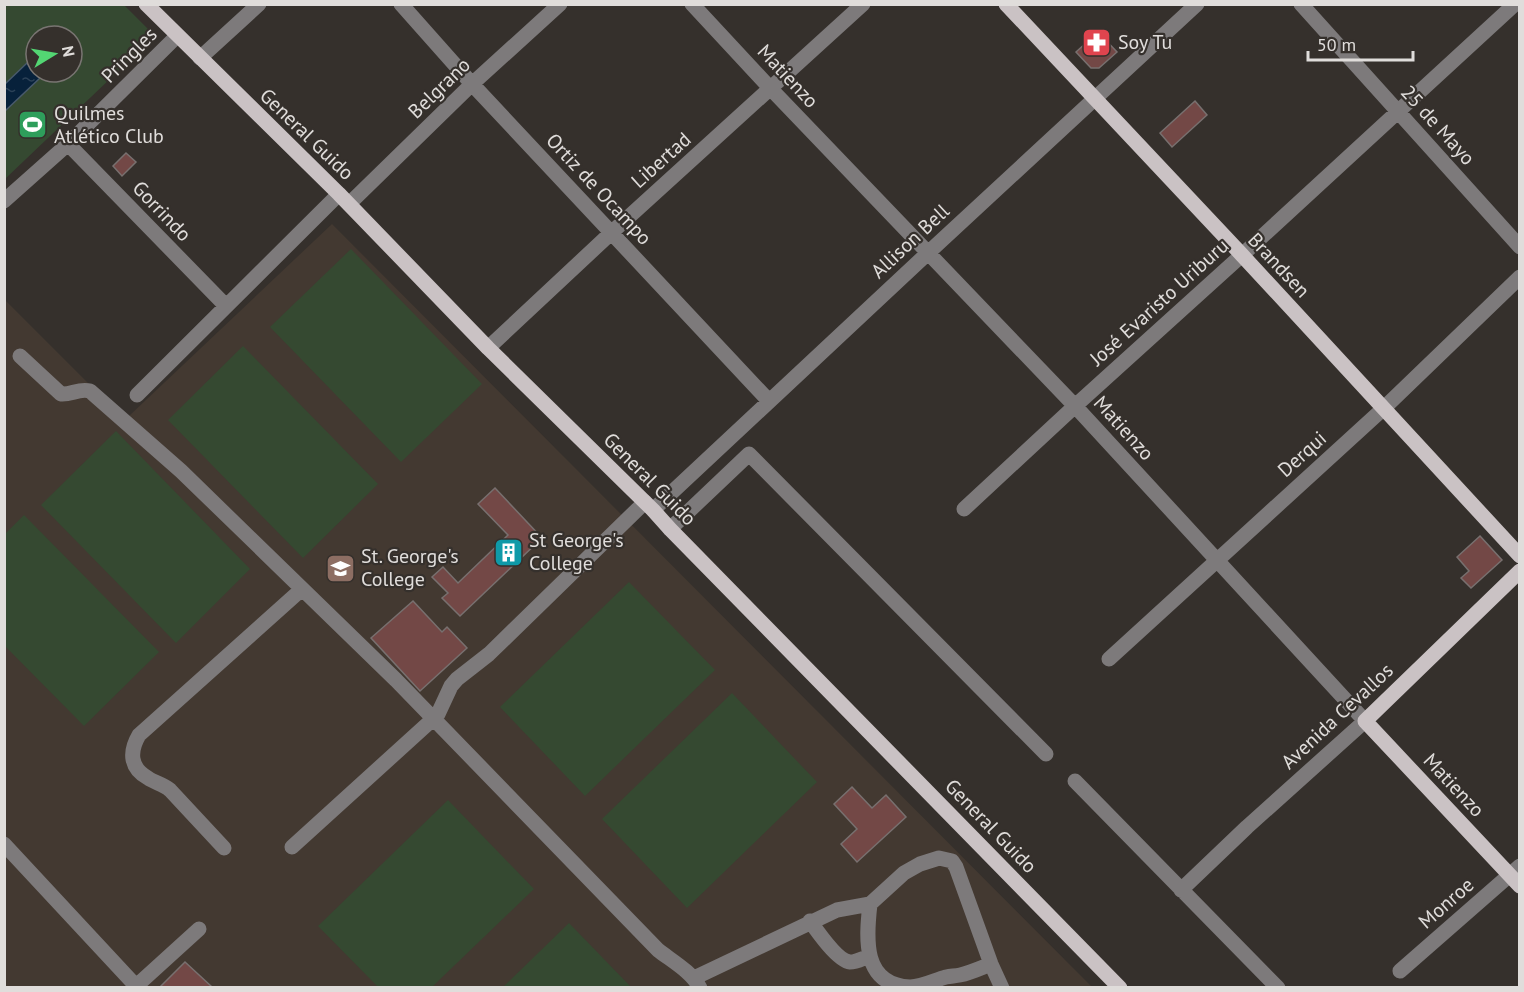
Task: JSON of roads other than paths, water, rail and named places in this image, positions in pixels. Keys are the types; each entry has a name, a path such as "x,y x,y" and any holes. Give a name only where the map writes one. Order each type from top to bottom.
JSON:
{"main road":[{"name":"General Guido","path":"146,4 344,199 488,348 649,506 1120,987"},
{"name":"Brandsen","path":"1006,4 1520,556"},
{"name":"Avenida Cevallos","path":"1365,721 1520,571"},
{"name":"Matienzo","path":"1365,721 1516,876"}],"street":[{"path":"200,58 259,4"},
{"name":"Ortiz de Ocampo","path":"400,4 769,401"},
{"name":"Belgrano","path":"137,395 226,306 560,4"},
{"name":"Matienzo","path":"692,4 1075,406 1365,721"},
{"name":"Libertad","path":"488,348 863,4"},
{"name":"Allison Bell","path":"292,847 438,714 451,686 489,654 649,506 684,482 928,252 1197,4"},
{"name":"25 de Mayo","path":"1301,4 1520,247"},
{"name":"José Evaristo Uriburu","path":"964,509 1515,4"},
{"name":"Pringles","path":"4,201 68,144 177,36"},
{"name":"Gorrindo","path":"68,144 226,306"},
{"name":"Derqui","path":"1109,659 1384,408 1520,277"},
{"path":"20,356 61,394 81,390 90,391 181,471 396,680 658,950 697,983 810,921 837,910 870,904 904,873 920,864 939,858 952,861 956,867 991,964 1002,987"},
{"path":"670,529 749,454 1046,754"},
{"path":"684,482 701,499"},
{"path":"224,848 170,790 147,778 134,764 133,745 139,735 302,589"},
{"name":"Avenida Cevallos","path":"1181,890 1365,721"},
{"path":"1075,782 1278,987"},
{"path":"4,844 135,987 199,929"},
{"name":"Monroe","path":"1400,971 1516,876"},
{"path":"870,904 869,956 877,972 885,980 911,987 948,976 960,975 991,964"},
{"path":"810,921 842,959 855,962 869,956"}],"water":[{"path":"24,66 24,84 34,84 5,111 5,84"}],"place":[{"name":"Soy Tu","path":"1097,42"},
{"name":"Quilmes Atlético Club","path":"33,125"},
{"name":"St George's College","path":"508,552"},
{"name":"St. George's College","path":"340,568"}]}
